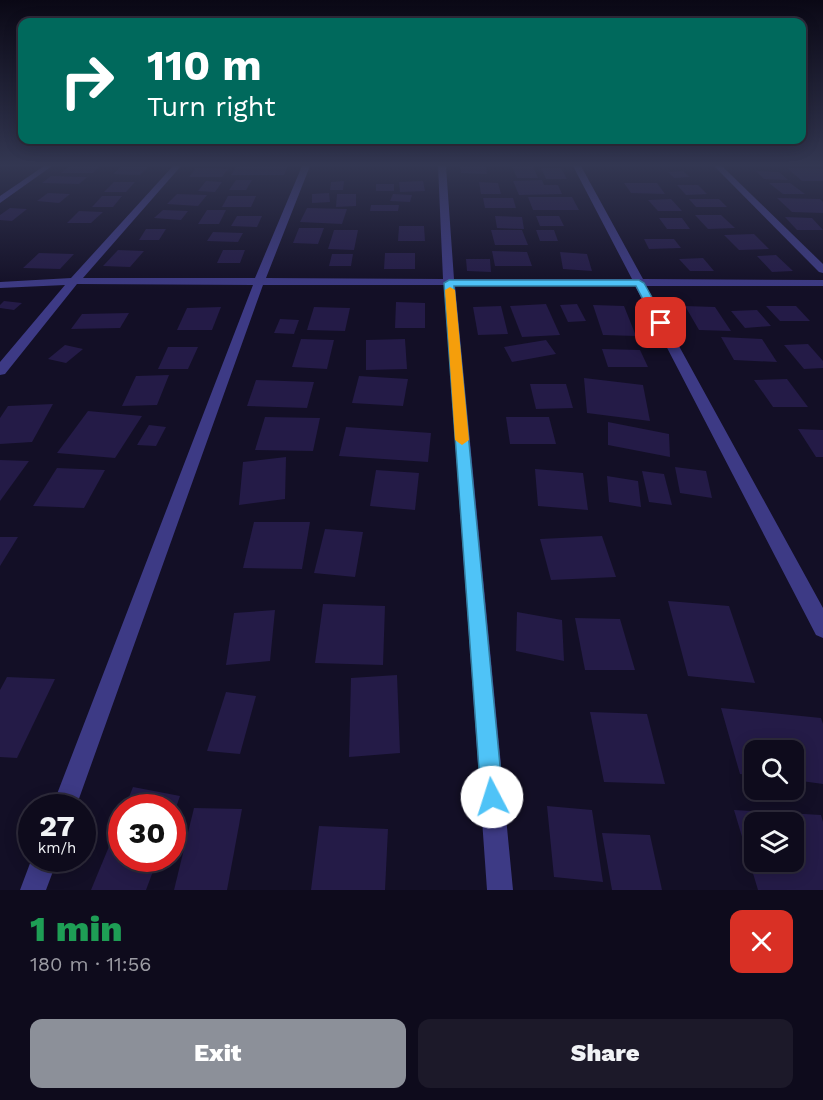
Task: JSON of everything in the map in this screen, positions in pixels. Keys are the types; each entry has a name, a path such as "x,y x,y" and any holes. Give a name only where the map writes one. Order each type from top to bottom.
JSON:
{"street":[{"path":"0,371 74,281 140,208"},
{"path":"69,794 259,282 289,208"},
{"path":"444,208 500,890"},
{"path":"599,208 823,628"},
{"path":"760,208 823,270"},
{"path":"0,285 74,281 823,283"},
{"path":"33,890 40,872"}],"building":[{"path":"10,208 27,209 12,221 0,220 0,215"},
{"path":"307,208 347,209 342,224 300,222"},
{"path":"371,208 399,208 398,211 370,211"},
{"path":"532,208 578,208 579,210 533,210"},
{"path":"655,208 679,208 682,211 658,211"},
{"path":"787,208 823,208 823,213 792,212"},
{"path":"163,210 188,211 181,220 154,218"},
{"path":"207,210 226,210 219,224 198,224"},
{"path":"79,211 103,212 91,223 67,223"},
{"path":"695,215 721,215 735,228 708,229"},
{"path":"237,216 262,216 257,227 231,226"},
{"path":"495,216 522,217 524,229 497,228"},
{"path":"536,216 559,216 564,226 540,226"},
{"path":"785,217 812,218 823,230 797,230"},
{"path":"659,218 682,218 690,229 667,229"},
{"path":"399,226 424,226 425,241 398,241"},
{"path":"299,228 324,228 318,244 293,243"},
{"path":"146,229 166,229 159,240 139,240"},
{"path":"334,230 358,230 354,250 328,249"},
{"path":"491,230 522,230 528,245 495,245"},
{"path":"536,230 554,230 558,241 540,241"},
{"path":"213,232 243,233 238,242 207,241"},
{"path":"754,234 769,249 739,250 724,235"},
{"path":"644,239 674,239 681,248 649,249"},
{"path":"118,250 144,251 130,267 103,266"},
{"path":"223,250 245,250 240,263 217,263"},
{"path":"492,251 527,252 532,266 495,266"},
{"path":"560,252 587,254 592,271 563,269"},
{"path":"39,253 74,254 60,269 23,268"},
{"path":"385,253 415,253 415,269 384,269"},
{"path":"332,254 353,254 351,266 329,266"},
{"path":"776,255 793,271 772,272 757,256"},
{"path":"703,258 714,271 690,271 679,259"},
{"path":"466,259 490,259 491,272 467,271"},
{"path":"4,301 22,303 14,310 0,308"},
{"path":"396,302 425,303 425,328 395,328"},
{"path":"546,304 560,335 522,337 510,306"},
{"path":"577,304 586,321 568,322 560,305"},
{"path":"593,305 624,306 636,336 603,335"},
{"path":"501,306 508,334 478,335 473,307"},
{"path":"685,306 715,307 731,331 699,330"},
{"path":"766,306 796,306 810,321 780,321"},
{"path":"221,307 212,330 177,330 187,308"},
{"path":"314,307 350,308 345,331 307,330"},
{"path":"757,310 771,326 745,328 731,311"},
{"path":"129,313 120,328 71,329 82,314"},
{"path":"280,319 299,320 294,334 274,333"},
{"path":"721,337 762,339 777,362 734,360"},
{"path":"301,339 334,340 327,369 292,367"},
{"path":"405,339 407,369 366,370 366,340"},
{"path":"546,340 556,354 512,362 504,347"},
{"path":"808,344 823,361 823,368 804,369 784,345"},
{"path":"65,345 83,349 66,363 48,359"},
{"path":"168,347 198,347 188,369 158,369"},
{"path":"602,349 640,350 648,367 608,367"},
{"path":"169,375 157,405 122,406 136,376"},
{"path":"359,376 408,379 403,406 352,403"},
{"path":"584,378 643,385 650,421 587,413"},
{"path":"787,379 808,407 773,407 754,380"},
{"path":"256,380 314,382 307,408 247,406"},
{"path":"530,384 566,384 573,408 536,409"},
{"path":"53,404 32,442 0,444 0,418 8,406"},
{"path":"88,411 142,416 115,458 57,453"},
{"path":"265,417 320,418 313,451 255,450"},
{"path":"506,417 549,417 556,444 510,444"},
{"path":"608,422 669,434 670,457 608,445"},
{"path":"149,425 166,427 156,446 137,445"},
{"path":"346,427 431,433 428,462 339,456"},
{"path":"798,429 823,430 823,457 816,457"},
{"path":"286,457 285,499 239,505 243,462"},
{"path":"0,460 29,461 0,501"},
{"path":"675,467 706,471 712,498 680,493"},
{"path":"57,468 105,470 84,508 33,506"},
{"path":"535,469 583,473 588,510 538,506"},
{"path":"376,470 419,473 415,510 370,506"},
{"path":"642,471 664,474 672,505 649,502"},
{"path":"607,476 638,481 641,507 609,502"},
{"path":"254,522 310,522 302,569 243,568"},
{"path":"325,529 363,532 355,577 314,573"},
{"path":"602,536 616,577 551,580 540,539"},
{"path":"0,537 18,537 0,566"},
{"path":"668,601 729,606 755,683 688,676"},
{"path":"323,604 385,606 383,665 315,663"},
{"path":"275,610 270,661 226,665 234,613"},
{"path":"517,612 562,620 564,661 516,651"},
{"path":"575,618 620,619 635,670 585,670"},
{"path":"397,675 400,753 349,757 351,678"},
{"path":"7,677 55,679 17,758 0,757 0,690"},
{"path":"226,692 256,696 240,754 207,751"},
{"path":"721,708 821,718 823,724 823,784 804,781 804,740 744,740 744,775 740,774"},
{"path":"590,712 647,714 665,784 604,782"},
{"path":"133,787 170,794 130,794"},
{"path":"547,806 592,810 603,882 554,877"},
{"path":"194,808 242,809 227,890 174,890 178,872 186,872 186,841"},
{"path":"734,810 769,812 744,812 744,843"},
{"path":"804,814 821,815 823,822 823,890 758,890 753,872 804,872"},
{"path":"319,826 388,829 385,890 311,890"},
{"path":"602,833 650,835 662,890 612,890"},
{"path":"108,849 108,872 153,872 146,890 91,890"}],"slow traffic":[{"path":"450,290 462,440"}],"route":[{"path":"492,797 449,283 639,283 661,323"}]}
